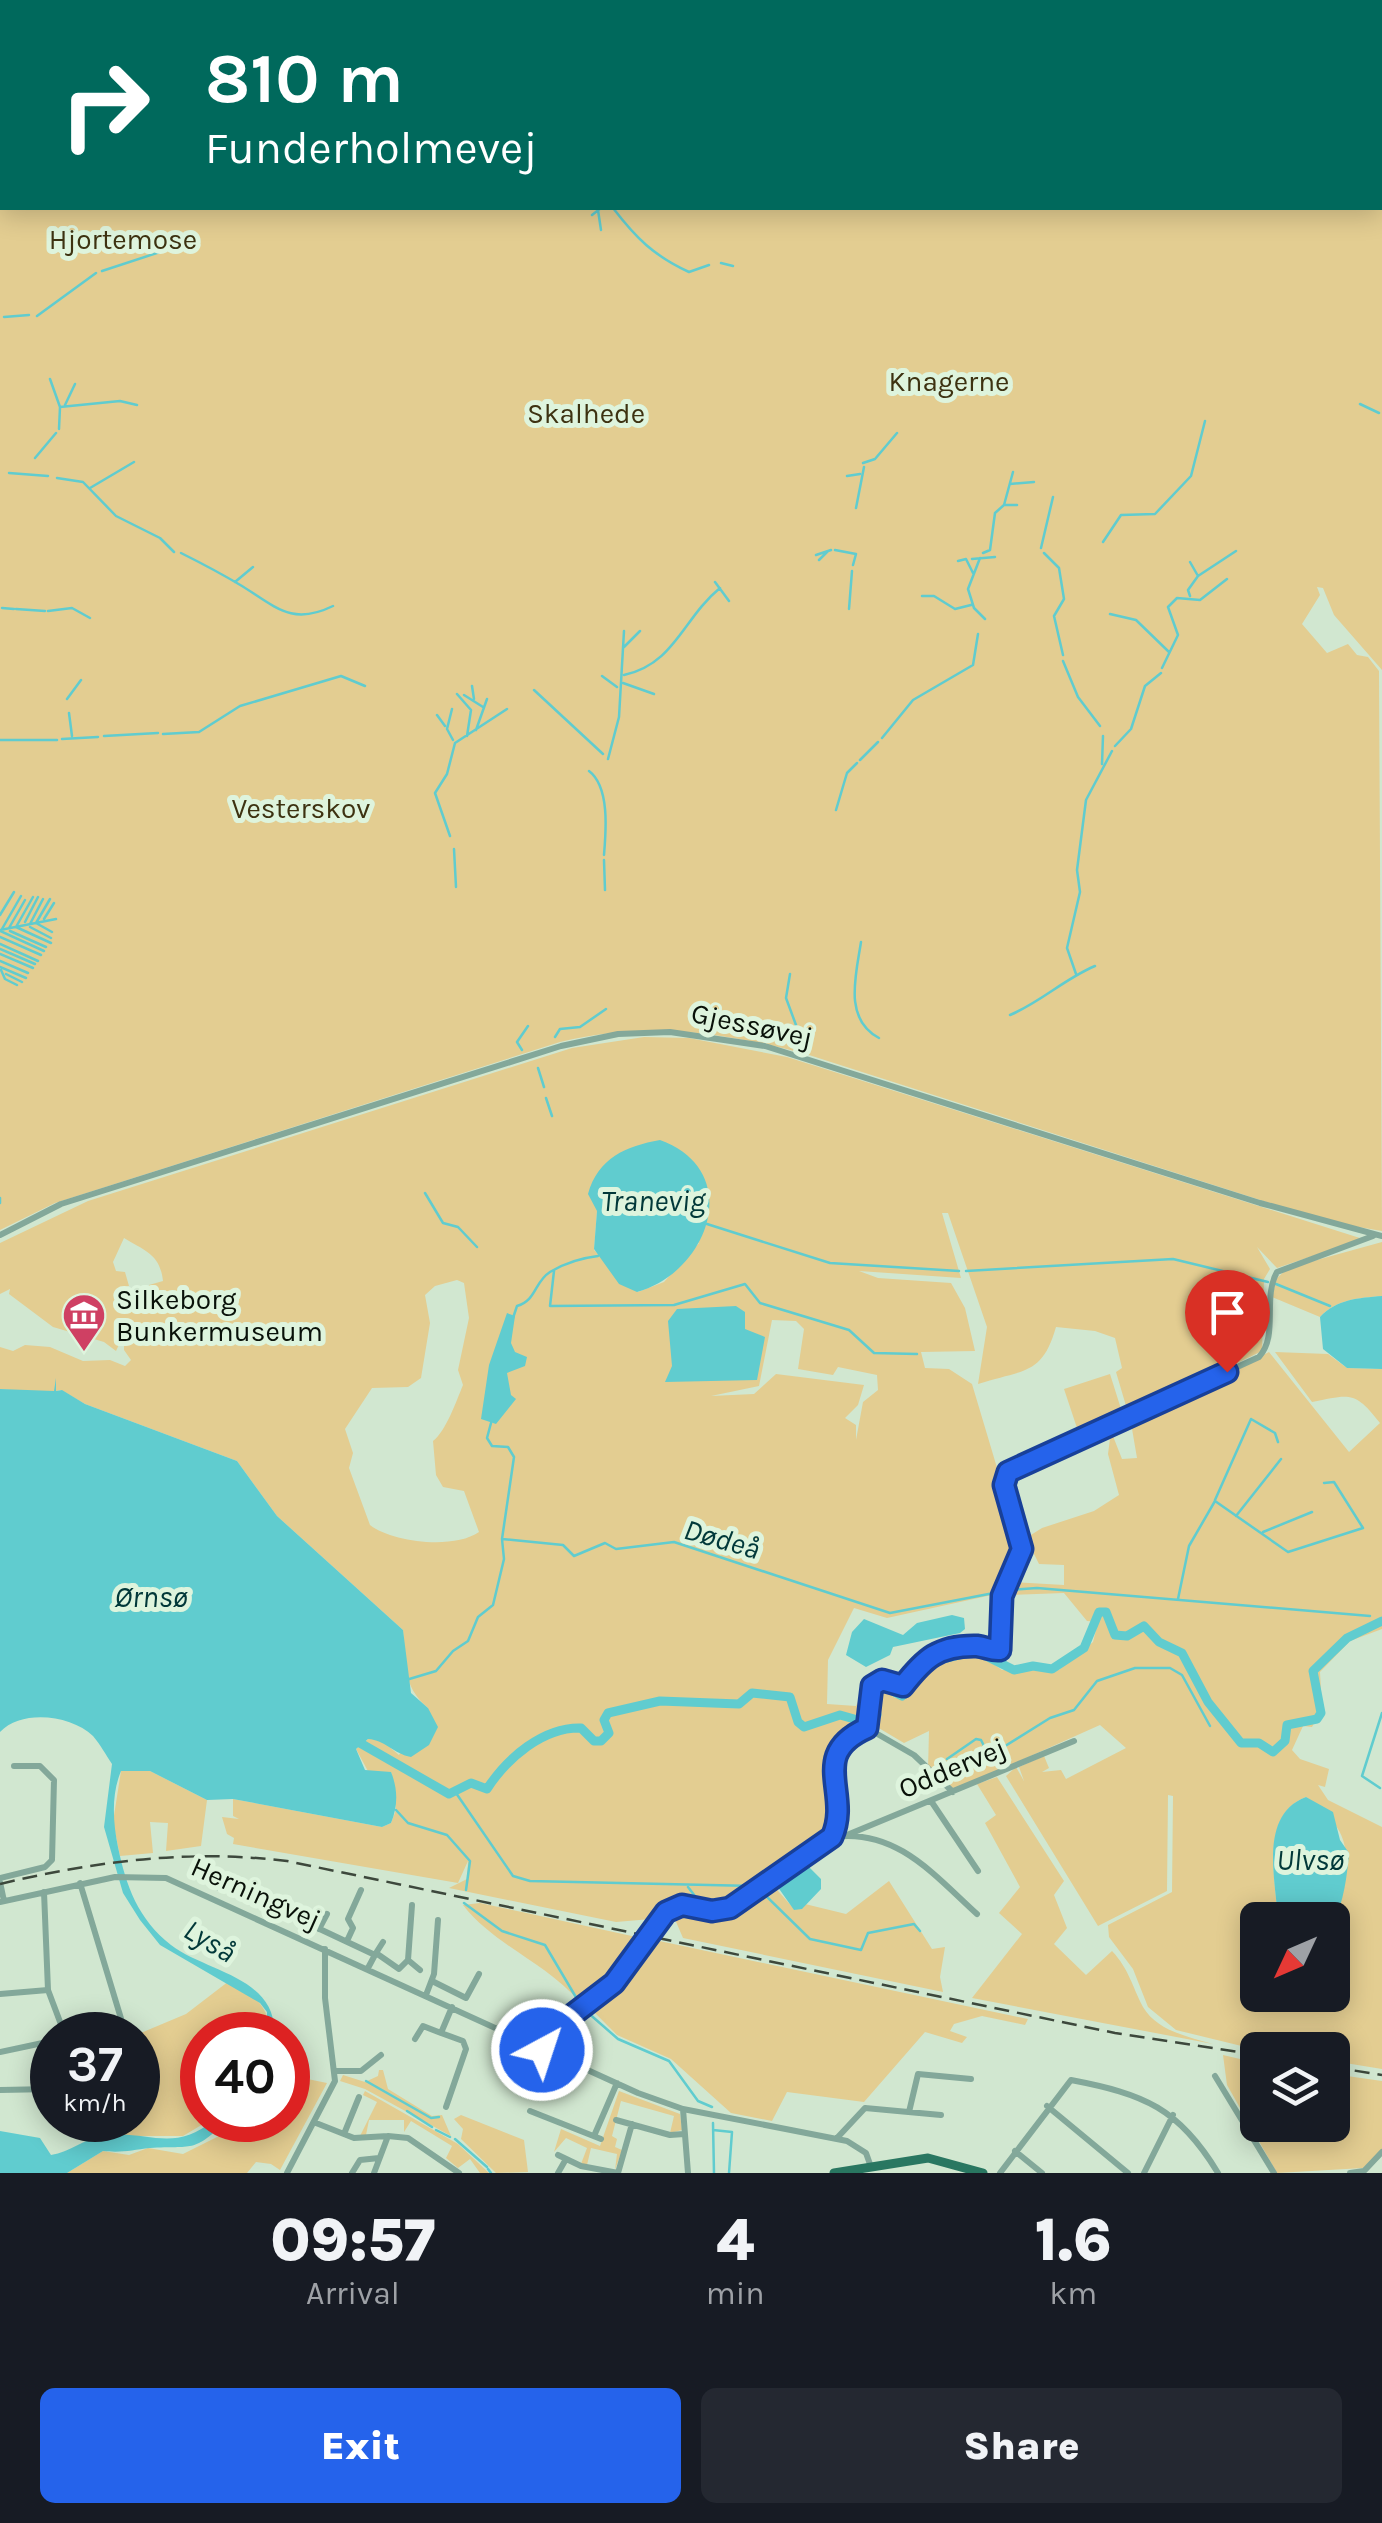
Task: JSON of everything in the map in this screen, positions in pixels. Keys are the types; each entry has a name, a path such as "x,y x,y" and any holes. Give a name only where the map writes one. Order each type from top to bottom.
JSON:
{"main road":[{"path":"834,2173 928,2158 982,2173"},
{"path":"849,2173 871,2166 918,2163 972,2173"}],"street":[{"name":"Gjessøvej","path":"0,1235 61,1204 560,1046 618,1034 670,1032 764,1046 1378,1236"},
{"path":"869,1724 869,1692 877,1681 903,1686 920,1661 946,1651 975,1646 1000,1650 1002,1596 1022,1549 1004,1485 1008,1472 1259,1357 1268,1344 1269,1294 1277,1272 1288,1264 1378,1236"},
{"path":"869,1724 914,1755 953,1792"},
{"path":"832,1837 836,1754 843,1740 869,1724"},
{"name":"Oddervej","path":"847,1835 1074,1741"},
{"path":"2,1902 0,1880 45,1867 54,1856 54,1780 40,1766 14,1766"},
{"path":"932,1801 978,1872"},
{"path":"545,2051 563,2022 614,1983 666,1912 682,1905 712,1911 730,1908 832,1837 847,1835 906,1849 977,1914"},
{"path":"205,1874 220,1889 226,1885 375,1954 399,1969 408,1960 412,1906"},
{"name":"Herningvej","path":"2,1902 115,1877 174,1880 617,2083 684,2110 836,2139 862,2150 871,2166"},
{"path":"80,1883 119,2012"},
{"path":"347,1942 353,1928 348,1919 361,1890"},
{"path":"44,1892 48,1990 56,2012"},
{"path":"257,1917 263,1903"},
{"path":"300,1920 305,1909"},
{"path":"319,1929 327,1914"},
{"path":"426,1995 432,1981 438,1920"},
{"path":"368,1968 383,1942"},
{"path":"286,2173 331,2095 336,2071 325,1998 325,1948"},
{"path":"408,1960 420,1970"},
{"path":"432,1981 466,1998 479,1974"},
{"path":"0,1994 48,1990"},
{"path":"441,2033 452,2007"},
{"path":"416,2039 422,2026 462,2042 466,2049 446,2107"},
{"path":"0,2052 30,2045"},
{"path":"336,2071 361,2071 381,2055"},
{"path":"909,2112 918,2074 970,2079"},
{"path":"1216,2076 1274,2173"},
{"path":"1000,2173 1047,2106 1071,2080 1148,2102 1173,2115 1198,2140 1218,2173"},
{"path":"530,2111 598,2138 617,2083"},
{"path":"0,2090 30,2089"},
{"path":"344,2134 359,2097"},
{"path":"1047,2106 1128,2173"},
{"path":"836,2139 864,2108 941,2115"},
{"path":"684,2110 688,2173"},
{"path":"1144,2173 1173,2115"},
{"path":"616,2120 670,2135 684,2134"},
{"path":"316,2123 344,2134 408,2138 459,2173"},
{"path":"558,2173 562,2157 581,2166 618,2173 632,2124"},
{"path":"374,2173 388,2136"},
{"path":"1015,2151 1042,2173"},
{"path":"1350,2173 1364,2171 1382,2152"},
{"path":"352,2173 360,2160 379,2158"}],"green space":[{"name":"Vesterskov","path":"0,210 1382,210 1382,670 1334,615 1323,588 1317,587 1320,595 1302,624 1327,653 1348,644 1357,655 1368,657 1379,671 1382,1231 1329,1222 809,1055 715,1035 654,1031 560,1042 55,1203 0,1230"},
{"path":"644,1037 689,1038 787,1057 1363,1239 1277,1268 1257,1247 1270,1269 1264,1279 1262,1351 1129,1416 1116,1372 1122,1368 1115,1338 1095,1331 1056,1327 1051,1343 1037,1363 978,1384 987,1327 948,1213 942,1213 961,1278 859,1271 878,1278 951,1283 965,1308 975,1351 921,1352 925,1368 949,1369 972,1384 1018,1538 1018,1553 1001,1593 887,1618 854,1608 828,1660 827,1704 856,1706 870,1676 880,1711 881,1687 895,1698 905,1697 918,1672 934,1661 977,1653 1002,1670 1059,1670 1093,1642 1098,1622 1087,1621 1064,1593 1008,1595 1012,1582 1064,1585 1064,1565 1039,1564 1026,1538 1042,1528 1094,1511 1119,1495 1108,1454 1111,1431 1122,1459 1137,1458 1131,1423 1269,1352 1349,1452 1380,1423 1358,1400 1336,1397 1312,1402 1275,1352 1328,1354 1347,1368 1382,1369 1382,1629 1350,1641 1320,1672 1322,1708 1312,1727 1303,1726 1292,1750 1300,1759 1329,1769 1325,1787 1318,1785 1328,1800 1382,1827 1382,2069 1350,2064 1350,2032 1240,2032 1240,2046 1176,2030 1148,2007 1133,1969 1109,1937 1108,1925 1172,1892 1173,1796 1168,1795 1167,1891 1098,1926 1006,1776 1016,1767 1024,1781 1019,1767 1044,1756 1049,1768 1042,1772 1061,1770 1066,1779 1126,1748 1100,1725 954,1790 928,1769 929,1731 904,1743 877,1727 860,1727 836,1743 830,1759 829,1835 736,1898 716,1907 678,1903 651,1919 616,1922 449,1888 467,1879 468,1861 458,1883 233,1844 234,1838 227,1834 222,1817 239,1819 233,1816 233,1799 382,1827 391,1823 396,1810 391,1772 369,1773 356,1749 368,1739 380,1739 399,1755 428,1708 409,1682 403,1630 277,1516 237,1461 85,1404 61,1390 45,1393 0,1389 0,1347 13,1351 25,1345 50,1347 83,1361 110,1360 125,1366 131,1360 124,1350 124,1334 116,1351 104,1342 53,1327 9,1294 10,1289 0,1294 0,1243 88,1201 572,1048","holes":["597,1211 699,1243 664,1282 638,1292 594,1250","124,1238 145,1250 159,1265 163,1281 149,1285 152,1299 148,1305 138,1302 141,1296 122,1298 121,1289 129,1286 125,1272 116,1271 113,1262","457,1280 464,1283 469,1318 458,1370 463,1385 433,1441 436,1475 443,1487 464,1491 479,1532 454,1541 423,1542 393,1536 370,1525 349,1468 353,1453 345,1429 372,1388 408,1387 421,1378 430,1323 425,1295 435,1286","772,1320 796,1321 804,1329 798,1369 833,1375 838,1367 877,1375 878,1390 863,1402 856,1440 856,1425 845,1418 858,1405 864,1385 776,1374 754,1394 711,1396 759,1386"]},
{"path":"1382,1242 1382,1296 1341,1303 1320,1317 1272,1297 1277,1278 1288,1268"},
{"path":"1110,1374 1122,1412 1077,1428 1064,1389"},
{"path":"121,1771 150,1771 207,1800 201,1846 166,1851 168,1823 150,1822 153,1853 120,1856 113,1822"},
{"path":"997,1777 1064,1881 1054,1895 1067,1928 1054,1944 1086,1975 1112,1951 1143,2007 1156,2022 1213,2044 972,1998 1022,1934 999,1913 1020,1887 985,1823 996,1815 977,1784"},
{"path":"889,1881 932,1949 945,1947 940,1977 943,1992 683,1938 674,1917 687,1913 722,1916 771,1883 795,1910 805,1904 846,1914"},
{"path":"480,1903 641,1938 601,1993 579,2001 551,1975 489,1931 463,1905"},
{"path":"650,1939 1028,2019 1025,2025 982,2016 954,2024 950,2031 967,2037 962,2043 925,2032 864,2102 787,2092 772,2121 731,2113 671,2059 617,2035 591,2009 625,1978"},
{"path":"229,1981 252,1996 265,2012 189,2012"},
{"path":"180,2017 180,2136 160,2136 160,2025"},
{"path":"1223,2055 1240,2059 1240,2108 1227,2085"},
{"path":"379,2070 383,2070 388,2089 432,2116 442,2115 451,2136 365,2089 340,2081 343,2075 365,2082 378,2076"},
{"path":"1350,2076 1382,2081 1382,2151 1363,2168 1277,2173 1259,2142 1350,2142"},
{"path":"310,2080 327,2083 310,2114"},
{"path":"365,2091 458,2144 489,2173 480,2173 470,2159 458,2168 446,2158 452,2146 411,2121 404,2132 404,2120 369,2120 366,2135 360,2136 377,2102 363,2095"},
{"path":"619,2091 680,2114 682,2130 670,2133 674,2116 621,2101 612,2136 617,2139 615,2147 622,2150 615,2170 617,2154 591,2148 587,2165 581,2164 587,2148 566,2138 554,2152 561,2129 600,2146"},
{"path":"461,2115 524,2140 528,2172 496,2173 461,2139 463,2129 454,2119"},
{"path":"207,2142 295,2142 280,2170 256,2162 247,2173 67,2173 103,2151 129,2155 148,2148 183,2154"}],"water":[{"name":"Tranevig","path":"660,1140 686,1155 702,1174 709,1196 707,1220 698,1243 683,1264 662,1281 637,1292 619,1284 594,1249 597,1211 588,1194 599,1171 615,1156"},
{"path":"1382,1296 1382,1369 1347,1368 1323,1349 1320,1317 1341,1303"},
{"path":"736,1306 745,1312 745,1329 765,1337 757,1380 665,1382 672,1366 668,1321 677,1309"},
{"path":"507,1313 515,1316 511,1343 515,1352 527,1357 525,1366 507,1373 511,1395 516,1399 496,1424 481,1419 489,1365"},
{"name":"Ørnsø","path":"56,1378 56,1391 62,1390 85,1404 237,1461 277,1516 403,1630 411,1693 428,1708 438,1727 429,1745 411,1757 368,1739 356,1749 365,1770 391,1772 393,1778 395,1810 391,1823 382,1827 233,1799 207,1800 150,1771 121,1771 114,1799 116,1838 125,1875 142,1913 171,1945 252,1988 265,2000 270,2012 160,1945 140,1920 123,1893 104,1827 112,1764 93,1736 72,1723 46,1718 21,1720 0,1732 0,1389 54,1391"},
{"path":"952,1615 964,1618 965,1629 960,1633 893,1647 890,1655 866,1667 846,1655 852,1632 864,1619 903,1635 917,1623"},
{"name":"Ulvsø","path":"1306,1797 1333,1812 1340,1840 1349,1853 1341,1902 1276,1902 1273,1851 1281,1818"},
{"path":"806,1864 821,1879 821,1889 802,1909 794,1910 775,1883"},
{"path":"0,2131 30,2136 30,2142 43,2142 51,2155 84,2142 160,2142 160,2137 201,2142 192,2146 103,2151 67,2173 0,2173"}],"waterway":[{"path":"598,210 601,230"},
{"path":"592,215 598,210"},
{"path":"615,210 638,237 666,259 689,272 709,265"},
{"path":"102,271 163,251"},
{"path":"721,263 733,266"},
{"path":"37,316 96,273"},
{"path":"4,317 29,315"},
{"path":"50,379 60,407 59,429"},
{"path":"65,405 75,384"},
{"path":"60,407 120,401 137,405"},
{"path":"1360,404 1379,413"},
{"path":"1103,542 1121,515 1155,514 1191,476 1205,421"},
{"path":"35,458 56,433"},
{"path":"863,463 875,459 897,433"},
{"path":"90,488 134,462"},
{"path":"856,508 864,467"},
{"path":"983,553 990,550 995,513 1004,505 1013,472"},
{"path":"9,473 48,476"},
{"path":"847,476 860,474"},
{"path":"57,478 83,482 116,516 160,538 174,552"},
{"path":"1010,484 1034,482"},
{"path":"1041,548 1053,497"},
{"path":"1004,505 1017,505"},
{"path":"816,555 831,550"},
{"path":"835,550 856,554 853,565"},
{"path":"819,560 828,551"},
{"path":"1190,596 1188,590 1198,576 1236,551"},
{"path":"181,553 285,611 306,614 333,606"},
{"path":"1044,553 1059,568 1064,599 1054,616 1063,655"},
{"path":"972,559 995,557"},
{"path":"980,558 968,589 974,608 985,619"},
{"path":"958,561 966,559 973,573"},
{"path":"1190,562 1198,576"},
{"path":"235,582 253,567"},
{"path":"849,609 852,571"},
{"path":"1162,668 1178,635 1168,607 1177,598 1200,600 1227,579"},
{"path":"715,582 729,601"},
{"path":"624,675 641,669 667,651 720,588"},
{"path":"922,596 934,596 955,609 971,605"},
{"path":"2,608 14,609"},
{"path":"48,611 72,608 90,618"},
{"path":"16,609 45,611"},
{"path":"1110,614 1136,620 1169,652"},
{"path":"608,759 619,717 624,631"},
{"path":"624,647 640,631"},
{"path":"882,738 913,700 973,665 978,634"},
{"path":"1063,661 1078,697 1100,726"},
{"path":"1115,746 1131,729 1145,686 1161,673"},
{"path":"163,734 199,732 240,706 341,676 365,686"},
{"path":"602,676 617,687"},
{"path":"67,699 81,680"},
{"path":"623,683 654,694"},
{"path":"472,686 474,699"},
{"path":"534,690 603,754"},
{"path":"457,694 471,710 467,736"},
{"path":"464,695 483,707"},
{"path":"476,730 487,699"},
{"path":"452,709 447,729 453,740"},
{"path":"450,836 435,793 447,774 455,743 507,709"},
{"path":"69,713 72,736"},
{"path":"437,715 445,726"},
{"path":"104,736 158,733"},
{"path":"1102,764 1103,736"},
{"path":"62,739 98,737"},
{"path":"0,740 57,740"},
{"path":"860,760 878,742"},
{"path":"1076,974 1067,948 1080,892 1077,870 1086,800 1112,751"},
{"path":"836,810 847,773 857,763"},
{"path":"589,771 604,798 604,855"},
{"path":"454,849 456,887"},
{"path":"604,860 605,890"},
{"path":"0,915 14,892"},
{"path":"2,929 21,896"},
{"path":"33,897 16,927 51,943"},
{"path":"25,922 38,897"},
{"path":"30,924 43,899"},
{"path":"50,899 36,923 52,932"},
{"path":"9,928 25,900"},
{"path":"44,919 54,903"},
{"path":"0,930 56,919"},
{"path":"30,927 51,938"},
{"path":"0,931 44,951"},
{"path":"10,931 46,947"},
{"path":"0,937 41,955"},
{"path":"861,942 856,1008 860,1020 879,1038"},
{"path":"0,944 38,961"},
{"path":"0,949 35,964"},
{"path":"0,954 33,968"},
{"path":"0,961 28,973"},
{"path":"1010,1015 1095,966"},
{"path":"0,967 26,978"},
{"path":"1,970 5,979 17,985"},
{"path":"6,974 22,982"},
{"path":"790,974 786,998 796,1025"},
{"path":"555,1037 560,1029 580,1027 606,1009"},
{"path":"522,1050 517,1042 528,1026"},
{"path":"538,1068 544,1087"},
{"path":"546,1098 552,1116"},
{"path":"425,1193 443,1223 458,1227 477,1247"},
{"path":"0,1198 0,1203"},
{"path":"707,1224 830,1263 959,1271"},
{"path":"513,1318 517,1306 528,1300 550,1272 573,1261 598,1256"},
{"path":"966,1271 1173,1259 1268,1282"},
{"path":"554,1271 550,1306 674,1305 745,1284 760,1303 849,1330 874,1353 917,1354"},
{"path":"1276,1284 1330,1306"},
{"path":"1215,1500 1251,1419 1275,1433 1278,1442"},
{"path":"491,1423 487,1438 492,1446 508,1447 514,1457 502,1539"},
{"path":"1236,1516 1281,1459"},
{"path":"1178,1599 1189,1546 1215,1501 1288,1552 1363,1528 1334,1482 1324,1483"},
{"path":"1263,1532 1312,1512"},
{"name":"Dødeå","path":"406,1680 436,1671 468,1641 478,1617 493,1605 504,1559 502,1539 563,1545 574,1556 605,1543 616,1549 674,1542 890,1613 999,1592"},
{"path":"1011,1590 1037,1588 1370,1616"},
{"path":"360,1743 449,1794 471,1783 487,1789 527,1746 553,1733 581,1728 594,1741 601,1741 609,1733 604,1720 608,1713 660,1701 739,1704 752,1693 790,1697 798,1722 804,1727 840,1715 872,1724 877,1715 873,1693 879,1684 902,1696 927,1663 976,1651 1014,1670 1033,1666 1052,1669 1084,1648 1099,1612 1106,1612 1115,1635 1127,1636 1144,1626 1159,1642 1182,1653 1208,1702 1241,1743 1259,1743 1273,1752 1285,1741 1287,1725 1317,1719 1321,1713 1313,1671 1347,1638 1382,1621"},
{"path":"947,1759 976,1739 981,1740 989,1756 1050,1718 1074,1710 1097,1681 1135,1668 1170,1668 1182,1675 1210,1726"},
{"path":"1380,1788 1362,1776 1382,1713"},
{"path":"456,1793 513,1876 530,1881 754,1886"},
{"path":"396,1810 408,1823 447,1835 470,1861 466,1890"},
{"path":"688,1887 701,1904"},
{"path":"761,1891 810,1939 861,1950 868,1933 914,1924 920,1931"},
{"path":"464,1903 502,1931 545,1945 580,2004"},
{"path":"586,2011 618,2039 669,2061 698,2101 712,2107"},
{"path":"366,2081 431,2118 439,2117"},
{"path":"407,2111 432,2127"},
{"path":"713,2123 714,2173"},
{"path":"436,2130 450,2137"},
{"path":"713,2130 732,2132 729,2173"},
{"path":"455,2139 487,2167"},
{"path":"488,2169 491,2173"}],"railway":[{"path":"0,1884 143,1859 214,1856 287,1861 1115,2033 1240,2052"},
{"path":"1350,2070 1382,2075"}],"place":[{"name":"Silkeborg Bunkermuseum","path":"84,1353"}],"route":[{"path":"542,2050 568,2016 614,1983 666,1912 682,1905 712,1911 730,1908 832,1837 836,1828 836,1754 843,1740 867,1728 872,1716 869,1692 877,1681 886,1680 900,1688 920,1661 931,1655 975,1646 1000,1650 1002,1596 1022,1549 1004,1485 1008,1472 1132,1419 1227,1372"}],"park label":[{"name":"Hjortemose","path":"123,239"},
{"name":"Knagerne","path":"949,381"},
{"name":"Skalhede","path":"586,413"}],"water label":[{"name":"Lyså","path":"210,1941"}]}
